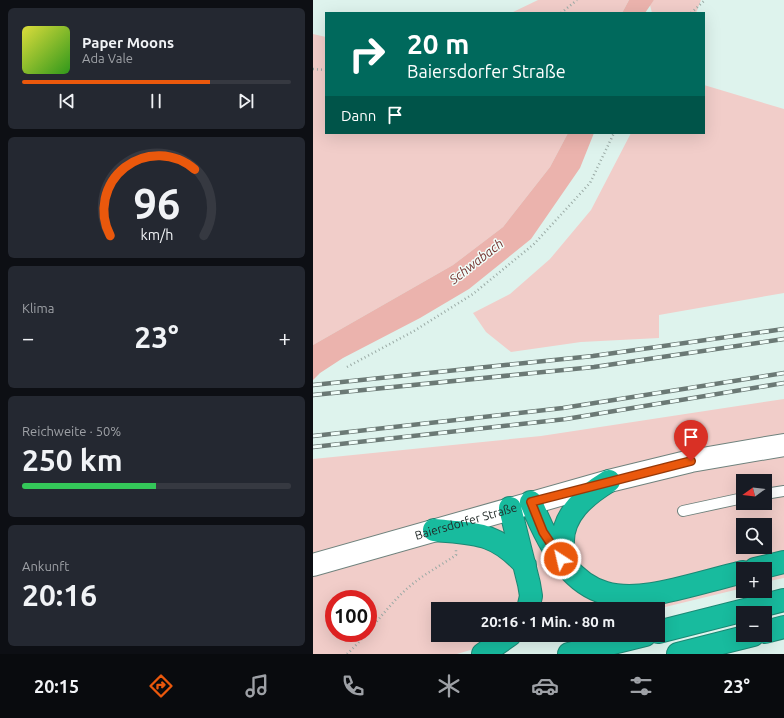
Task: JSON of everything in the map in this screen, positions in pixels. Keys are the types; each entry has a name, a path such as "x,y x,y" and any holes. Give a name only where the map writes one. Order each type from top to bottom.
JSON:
{"highway":[{"path":"568,568 563,544 565,529 571,515 580,502 609,481"},
{"path":"531,502 543,532 554,551 581,581 605,594 623,597 642,596 736,574"},
{"path":"510,508 525,565 531,596 530,602"},
{"path":"434,530 471,533 493,540 512,551 525,565"},
{"path":"772,565 784,562"},
{"path":"665,630 784,600"},
{"path":"678,654 736,640"},
{"path":"483,654 500,642"},
{"path":"569,654 617,642"},
{"path":"728,654 749,642"}],"main road":[{"name":"Baiersdorfer Straße","path":"313,564 609,481 691,461 784,445"}],"lane":[{"path":"772,493 784,491"},
{"path":"683,511 736,500"}],"path":[{"path":"562,12 577,0"},
{"path":"692,12 705,0"},
{"path":"313,69 325,70"},
{"path":"347,367 414,331 473,294 534,244 590,183 614,134"},
{"path":"347,654 365,638 401,595 415,582 456,555 455,532"}],"shaded area":[{"path":"538,0 629,0 623,12 513,12"},
{"path":"654,0 701,0 696,12 652,12 650,5"},
{"path":"313,34 325,37 325,134 567,134 550,167 503,227 453,265 313,345"},
{"path":"705,85 784,109 784,293 659,315 659,338 581,342 511,352 486,332 473,313 510,294 550,259 591,210 630,134 705,134"},
{"path":"784,399 784,578 772,581 772,562 736,562 736,590 665,607 665,602 431,602 431,642 498,642 457,654 313,654 313,459 541,436"}],"water":[{"path":"629,0 654,0 646,12 623,12"},
{"name":"Schwabach","path":"567,134 594,134 580,168 531,239 469,289 420,318 343,358 320,373 313,380 313,345 453,265 503,227 550,167"}],"railway":[{"path":"313,385 593,356 784,329"},
{"path":"313,395 594,367 784,339"},
{"path":"313,436 563,408 784,373"},
{"path":"313,447 566,419 784,383"}],"route":[{"path":"561,559 554,551 543,532 531,502 691,461"}]}
